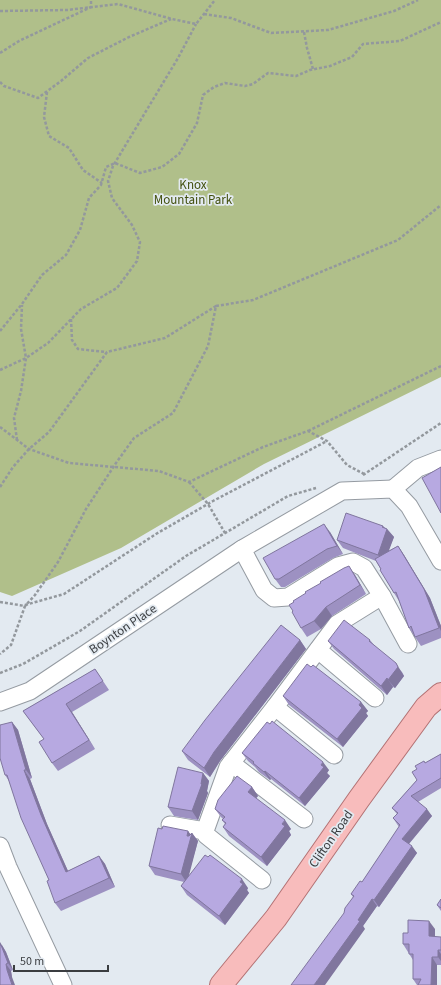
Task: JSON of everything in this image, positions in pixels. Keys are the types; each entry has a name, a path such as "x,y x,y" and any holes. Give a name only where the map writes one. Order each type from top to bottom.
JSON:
{"main road":[{"name":"Clifton Road","path":"221,985 276,918 359,799 426,707 441,694"}],"street":[{"path":"441,459 418,468 393,489 409,506 441,561"},
{"name":"Boynton Place","path":"0,702 30,691 242,549 342,491 393,489"},
{"path":"242,549 264,590 274,598 288,597 338,566 353,562 364,568 382,596 408,644"},
{"path":"262,880 206,835 205,831 228,767 337,624 382,596"},
{"path":"318,650 375,698"},
{"path":"275,707 334,754"},
{"path":"231,763 304,819"},
{"path":"170,825 205,831"},
{"path":"0,846 4,869 63,985"}],"path":[{"path":"91,0 91,7"},
{"path":"0,370 26,358 48,343 81,309 117,288 137,261 140,242 132,225 112,198 108,181 115,162 178,58 196,24 215,0"},
{"path":"204,14 231,18 271,34 304,32 328,30 394,11 418,0"},
{"path":"0,11 67,10 118,4 196,24"},
{"path":"0,53 19,41 91,7"},
{"path":"0,82 4,86 38,98 62,81 88,58 129,37 172,19"},
{"path":"115,162 140,173 162,167 180,154 197,123 203,95 214,87 225,83 245,86 253,84 268,73 296,76 313,69 330,66 352,57 363,44 400,41 441,22"},
{"path":"304,32 313,69"},
{"path":"48,92 44,117 49,136 69,148 83,170 102,183"},
{"path":"0,331 22,304 42,275 66,255 80,230 89,198 102,183 106,167 115,162"},
{"path":"71,319 72,340 78,349 107,352 165,338 216,306 253,300 398,240 441,205"},
{"path":"17,440 14,418 21,391 26,358 21,329 22,304"},
{"path":"0,654 11,645 25,606 35,595 58,562 86,509 113,467 134,438 173,413 208,346 216,306"},
{"path":"0,487 13,467 29,449 49,432 107,352"},
{"path":"188,482 263,447 308,431 441,366"},
{"path":"0,426 29,449 69,463 159,471 188,482 208,504 225,533"},
{"path":"308,431 327,441 347,465 393,489"},
{"path":"0,602 25,606 64,594 156,534 208,504 327,441"}],"green space":[{"name":"Knox Mountain Park","path":"0,0 441,0 441,377 264,464 121,548 12,596 0,592"}],"building":[{"path":"441,467 441,513 422,478"},
{"path":"346,513 383,526 382,527 387,529 378,555 337,540"},
{"path":"324,524 337,546 327,549 279,579 275,579 263,558"},
{"path":"398,546 424,589 439,628 415,637 411,626 409,628 396,592 394,593 375,559"},
{"path":"349,566 360,585 326,607 314,621 301,628 289,605 306,593 305,592 321,583 320,582"},
{"path":"344,620 396,663 398,667 388,680 387,678 381,686 328,641"},
{"path":"281,625 300,640 214,752 204,768 182,751"},
{"path":"307,664 311,667 313,665 361,702 359,705 362,708 337,739 283,696"},
{"path":"95,669 103,681 66,704 89,740 52,763 39,742 44,739 23,711"},
{"path":"272,721 323,762 321,765 324,767 299,798 265,771 264,772 242,753 267,722 270,724"},
{"path":"12,722 26,770 24,770 41,815 66,872 99,856 109,878 55,903 47,881 49,880 21,818 0,758 0,725"},
{"path":"441,754 441,778 411,796 427,809 402,839 412,846 374,900 372,899 358,920 360,921 314,985 291,985 344,913 345,908 354,896 351,894 360,881 362,882 400,825 393,818 398,813 392,808 417,780 412,772 417,769 415,766 424,761 425,763"},
{"path":"178,767 203,773 202,784 192,811 168,807"},
{"path":"237,776 252,787 248,792 285,820 282,824 285,826 261,857 223,827 226,823 222,820 225,817 215,809 218,800"},
{"path":"163,826 188,831 187,836 192,833 181,874 149,866 158,828 162,829"},
{"path":"205,855 208,857 210,855 242,879 240,882 243,884 219,916 181,886"},
{"path":"441,899 441,908 437,905"},
{"path":"408,920 429,921 429,936 441,937 441,950 438,950 438,957 432,957 431,985 418,985 421,979 413,979 413,954 409,954 409,944 403,944 403,933 408,933"},
{"path":"0,945 8,963 6,964 7,970 12,985 0,985"}]}
